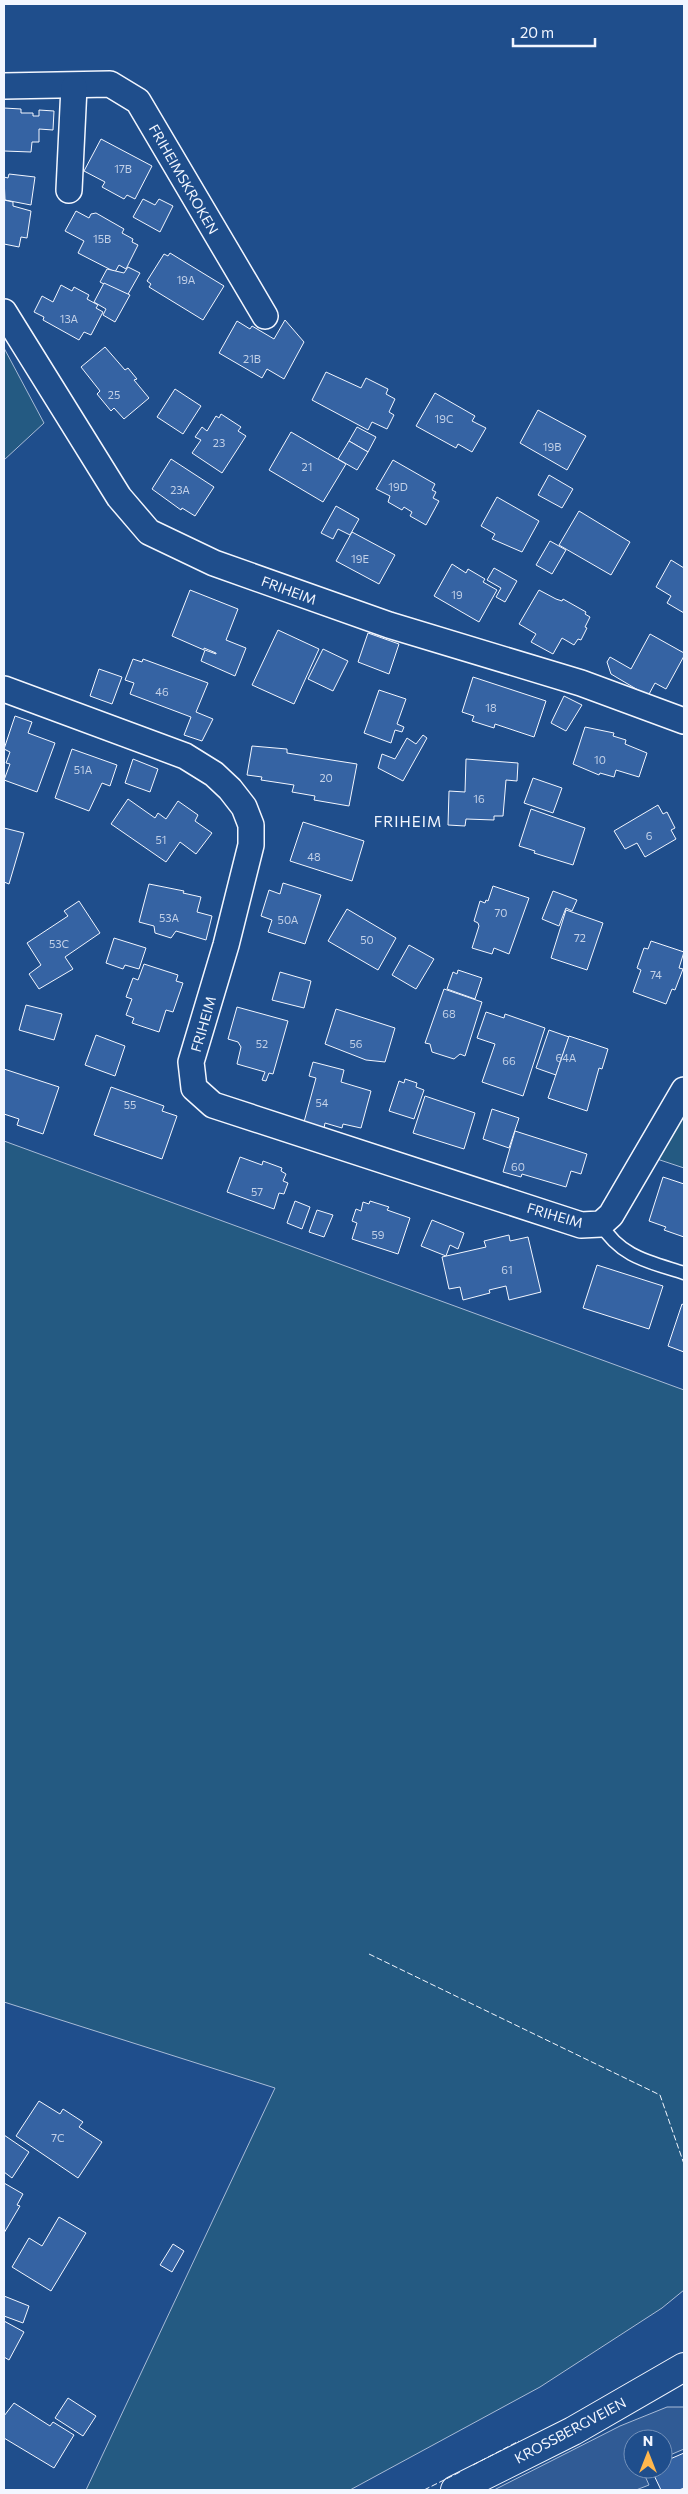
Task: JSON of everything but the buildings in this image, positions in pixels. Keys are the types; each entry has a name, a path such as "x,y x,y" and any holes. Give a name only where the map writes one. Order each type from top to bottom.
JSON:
{"street":[{"name":"FRIHEIMSKROKEN","path":"4,86 74,87 110,84 138,101 265,316"},
{"path":"69,190 74,87"},
{"name":"FRIHEIM","path":"4,312 119,497 149,532 214,563 389,625 581,683 684,721"},
{"name":"FRIHEIM","path":"4,689 185,756 214,774 230,789 244,807 251,825 251,845 226,945 192,1062 194,1088 213,1105 581,1225 601,1224 611,1215 684,1090"},
{"name":"KROSSBERGVEIEN","path":"455,2490 573,2430 684,2367"}],"lane":[{"name":"FRIHEIM","path":"601,1224 608,1237 621,1249 639,1258 684,1273"}],"shaded area":[{"path":"4,348 44,423 4,460"},
{"path":"684,1108 684,1168 654,1158"},
{"path":"4,1141 684,1390 684,2290 662,2308 540,2387 350,2490 86,2490 275,2088 4,2002"},
{"path":"667,2407 684,2407 684,2449 673,2454 673,2429 623,2429 623,2479 646,2479 649,2485 636,2490 494,2490 620,2426"}],"fence":[{"path":"369,1954 660,2095 684,2164"},
{"path":"473,2465 519,2441"},
{"path":"424,2490 462,2471"}],"district":[{"name":"FRIHEIM","path":"408,821"}]}
